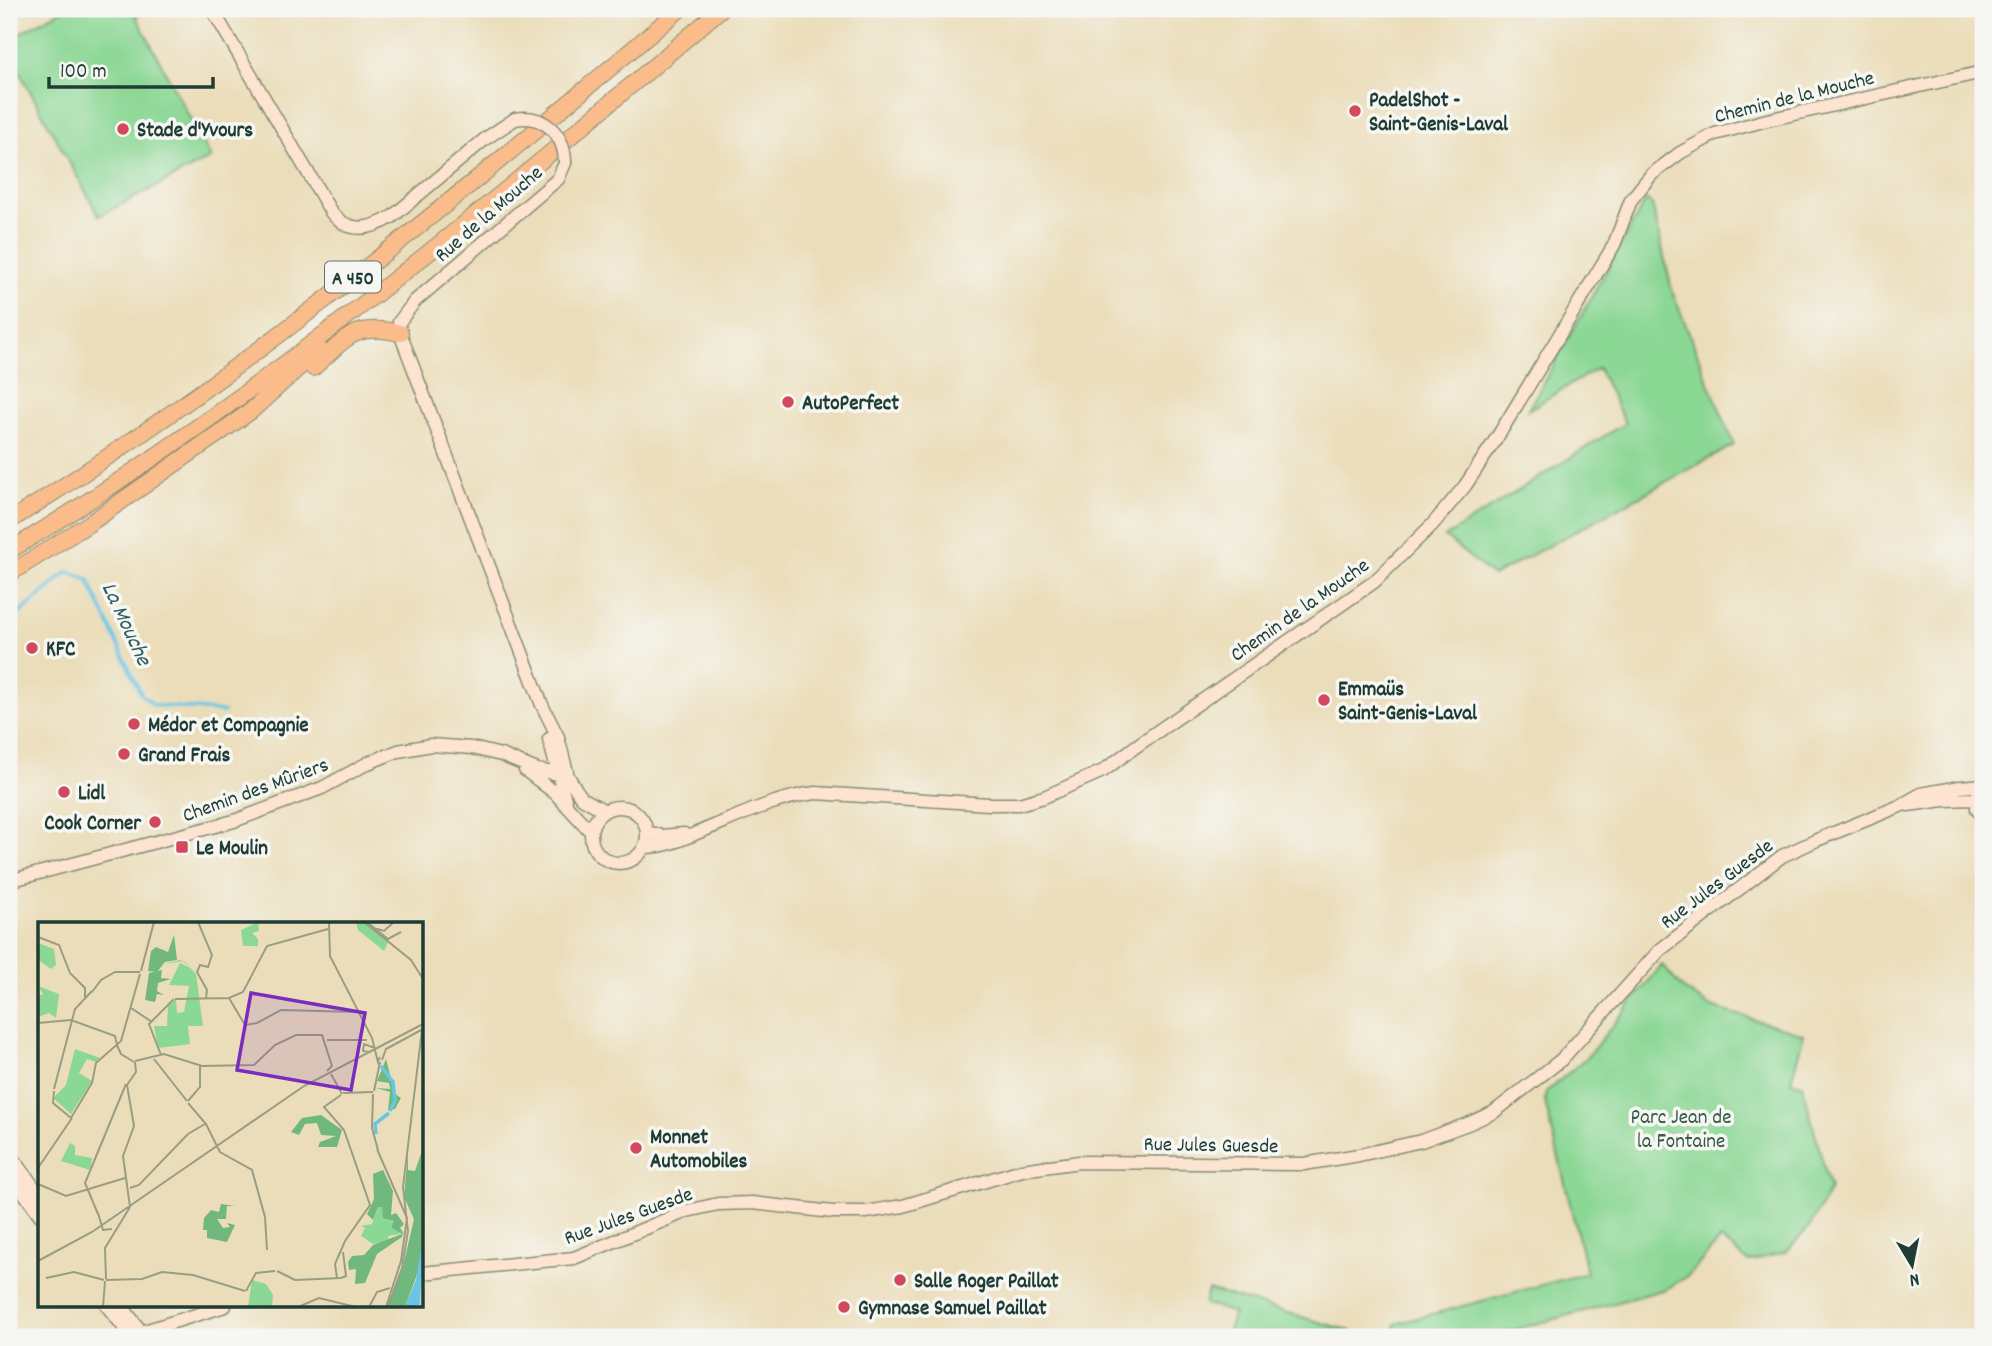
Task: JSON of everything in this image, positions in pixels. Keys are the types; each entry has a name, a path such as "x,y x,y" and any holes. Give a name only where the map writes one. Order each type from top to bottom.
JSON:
{"highway":[{"name":"A 450","path":"9,521 104,460 329,296 528,138 680,9"},
{"name":"A 450","path":"9,551 86,505 217,414 335,324 607,106 721,9"},
{"path":"251,411 289,374 328,342 335,324"},
{"path":"9,575 133,494 251,411 277,398 353,334 365,328 400,333"}],"street":[{"name":"Rue de la Mouche","path":"212,9 338,222 352,227 379,225 485,139 515,119 526,117 550,126 562,141 565,163 558,179 415,302 399,322 400,333"},
{"name":"Chemin de la Mouche","path":"645,847 677,843 698,832 798,795 816,793 1019,804 1044,797 1103,771 1374,582 1432,525 1465,485 1498,436 1614,245 1631,200 1651,175 1680,153 1715,134 1983,72"},
{"path":"400,333 542,705 558,737 566,803"},
{"name":"Chemin des Mûriers","path":"9,881 234,821 322,788 368,763 398,751 431,745 455,746 488,752 537,770 564,775"},
{"name":"Chemin des Mûriers","path":"511,760 566,803 591,832"},
{"path":"564,775 582,798 605,811"},
{"path":"1983,785 1976,799 1977,809 1983,819"},
{"name":"Rue Jules Guesde","path":"424,1273 574,1258 687,1212 718,1204 752,1203 833,1212 866,1212 903,1206 991,1178 1049,1165 1304,1164 1359,1155 1430,1138 1494,1112 1521,1093 1561,1060 1660,950 1782,856 1900,806 1921,794 1983,785"},
{"name":"Rue Jules Guesde","path":"1900,806 1976,799"},
{"path":"619,807 640,816 647,832 645,847 634,859 612,863 596,851 591,832 598,816 605,811 619,807"},
{"name":"Chemin de la Mouche","path":"647,832 672,836 698,832"},
{"path":"9,1152 38,1193"},
{"path":"9,1172 38,1212"},
{"path":"109,1308 139,1335"},
{"path":"123,1308 139,1335"},
{"path":"139,1335 219,1308"}],"green space":[{"name":"Stade d'Yvours","path":"64,9 148,9 136,16 211,158 99,216 9,53 9,39"},
{"path":"1646,200 1652,204 1672,291 1734,445 1493,576 1445,537 1625,423 1598,368 1528,410"},
{"name":"Parc Jean de la Fontaine","path":"1662,965 1682,988 1711,1007 1804,1034 1791,1081 1802,1084 1830,1189 1811,1225 1786,1252 1748,1262 1721,1239 1688,1276 1666,1289 1487,1337 1394,1337 1395,1324 1587,1273 1545,1102 1546,1092 1587,1057"},
{"path":"1208,1290 1350,1331 1348,1337 1226,1337 1234,1313 1204,1304"}],"waterway":[{"name":"La Mouche","path":"9,623 67,572 88,579 141,694 154,705 224,712"}],"place":[{"name":"PadelShot - Saint-Genis-Laval","path":"1355,111"},
{"name":"Stade d'Yvours","path":"123,129"},
{"name":"AutoPerfect","path":"788,402"},
{"name":"KFC","path":"32,648"},
{"name":"Emmaüs Saint-Genis-Laval","path":"1324,700"},
{"name":"Médor et Compagnie","path":"134,724"},
{"name":"Grand Frais","path":"124,754"},
{"name":"Lidl","path":"64,792"},
{"name":"Cook Corner","path":"155,822"},
{"name":"Le Moulin","path":"182,847"},
{"name":"Monnet Automobiles","path":"636,1148"},
{"name":"Salle Roger Paillat","path":"900,1280"},
{"name":"Gymnase Samuel Paillat","path":"844,1307"}]}
